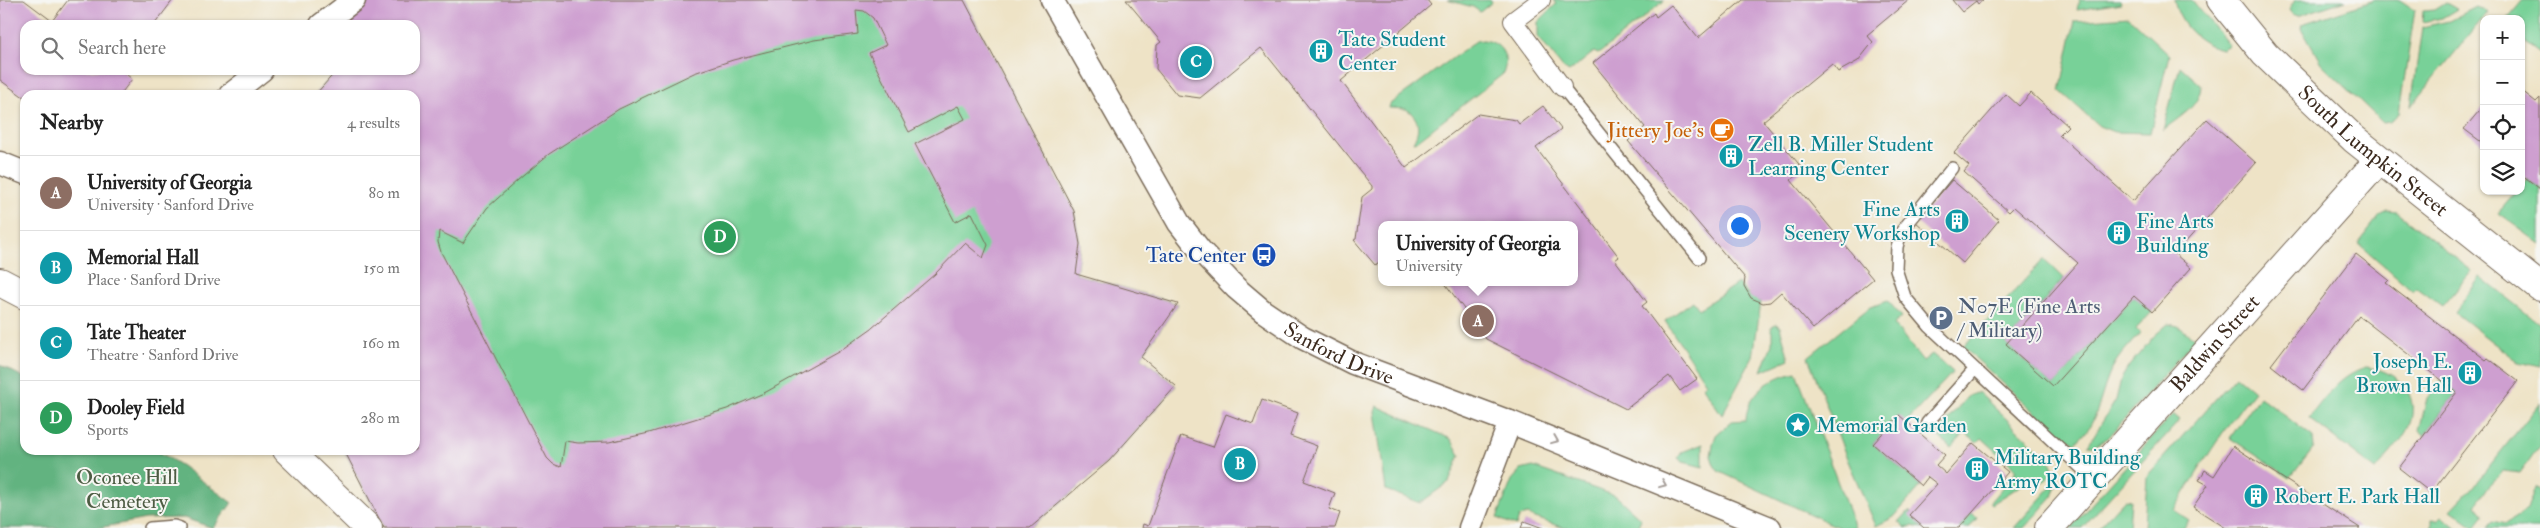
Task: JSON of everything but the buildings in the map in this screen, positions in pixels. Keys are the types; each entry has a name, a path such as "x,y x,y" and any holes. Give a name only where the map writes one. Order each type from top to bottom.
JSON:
{"main road":[{"name":"South Lumpkin Street","path":"2220,0 2265,54 2379,160 2540,287"},
{"name":"Baldwin Street","path":"2050,528 2379,160"},
{"path":"0,282 20,292"},
{"path":"292,455 368,528"}],"street":[{"path":"328,20 354,0"},
{"name":"Sanford Drive","path":"1052,0 1179,223 1200,250 1236,288 1264,311 1303,338 1353,363 1510,422 1770,528"},
{"path":"1541,0 1513,21 1562,87"},
{"path":"236,90 256,75"},
{"path":"0,164 20,171"},
{"path":"1470,528 1510,422"}],"lane":[{"path":"1562,87 1699,258"},
{"path":"1952,168 1904,227 1897,247 1896,269 1905,297 1915,311 2093,479"},
{"path":"1927,424 1975,369"},
{"path":"150,528 174,526 180,528"}],"green space":[{"path":"364,0 964,0 1074,211 1080,244 1076,274 1178,304 1141,357 1176,386 1109,461 1030,528 384,528 347,455 420,455 420,90 319,90 333,75 420,75 420,20 405,20"},
{"path":"1447,0 1491,0 1492,2 1480,12 1473,7"},
{"path":"1553,0 1665,0 1601,52 1598,54 1594,52 1569,72 1563,68 1538,37 1538,22 1556,4"},
{"path":"2079,0 2120,0 2121,3 2077,10"},
{"path":"2174,0 2192,0 2229,45 2222,49 2197,37 2180,17"},
{"path":"2295,0 2346,0 2298,16 2292,14 2289,10"},
{"path":"2375,0 2400,0 2415,10 2399,113 2390,122 2383,123 2321,63 2301,28 2302,24"},
{"path":"2523,0 2540,0 2540,54 2525,43 2525,15 2510,15"},
{"path":"2446,3 2457,9 2442,18 2422,22 2423,11 2435,10"},
{"path":"2476,7 2488,12 2486,15 2480,15 2480,22 2411,106 2422,27 2449,21"},
{"path":"2129,17 2169,55 2150,133 2114,132 2099,126 2060,91 2075,21"},
{"path":"1483,40 1495,44 1502,51 1505,61 1503,74 1417,141 1413,142 1418,128 1414,116 1406,109 1389,108 1390,104 1476,41"},
{"path":"2180,66 2201,85 2200,93 2188,111 2163,130"},
{"path":"2527,179 2540,189 2540,244 2498,213 2514,195 2525,195 2525,181"},
{"path":"2388,211 2397,212 2472,271 2442,306 2416,287 2413,291 2358,243 2380,215"},
{"path":"2044,259 2064,278 2006,344 2053,386 2134,296 2152,312 2136,329 2140,333 2116,363 2108,377 2090,427 2075,443 2049,425 1963,347"},
{"path":"2480,277 2540,324 2540,367 2518,362 2455,313"},
{"path":"1738,283 1749,296 1761,302 1753,357 1722,415 1703,387 1706,383 1665,321 1693,301 1699,309"},
{"path":"1888,301 1902,317 1894,324 1923,361 1932,354 1953,372 1906,422 1899,415 1873,444 1921,486 1894,517 1876,526 1848,461 1808,357 1870,307"},
{"path":"1776,324 1780,327 1789,359 1762,371 1772,344 1772,326"},
{"path":"2168,324 2178,326 2195,339 2108,438 2094,446 2088,445 2116,400 2121,379 2129,366 2154,336"},
{"name":"Oconee Hill Cemetery","path":"0,365 20,375 20,455 164,455 232,503 213,528 184,518 146,519 98,528 0,528"},
{"path":"2366,367 2387,373 2396,379 2404,386 2412,404 2412,414 2406,432 2376,470 2309,418 2334,387 2348,375"},
{"path":"1796,372 1855,528 1840,528 1718,471 1714,465 1711,456 1716,435 1732,421 1746,420 1747,410 1751,402 1756,394 1769,382"},
{"path":"2236,376 2254,391 2222,434 2174,510 2189,520 2184,528 2144,528 2147,476"},
{"path":"2442,380 2457,392 2423,436 2419,431 2427,398"},
{"path":"1978,392 2050,461 2054,471 2044,482 2034,477 1992,504 1990,502 2017,470 1982,438 1977,443 1965,433 1951,448 1936,434 1968,396"},
{"path":"2259,396 2313,437 2314,447 2290,478 2230,438"},
{"path":"2540,403 2540,445 2520,473 2503,471 2488,487 2476,505 2484,515 2475,527 2451,510 2470,490"},
{"path":"1377,406 1451,439 1460,455 1449,482 1420,503 1386,490 1375,412"},
{"path":"2173,414 2180,420 2082,528 2070,528"},
{"path":"1703,444 1703,467 1683,462 1678,458 1682,452"},
{"path":"1533,467 1616,496 1641,519 1637,528 1564,528 1527,515 1519,517 1516,526 1497,518 1512,480 1521,470"},
{"path":"2056,485 2052,497 2024,528 2014,528 2050,488"},
{"path":"2535,487 2540,491 2540,528 2488,528 2493,521 2505,524 2527,510"},
{"path":"2125,499 2131,500 2129,528 2098,528"},
{"path":"1909,511 1910,515 1924,528 1912,526 1905,528 1899,522"},
{"path":"1972,513 1977,518 1969,528 1959,528"},
{"path":"2441,516 2457,528 2432,528 2432,519 2437,520"}],"place":[{"name":"Tate Student Center","path":"1321,51"},
{"name":"Tate Theater","path":"1196,62"},
{"name":"Jittery Joe's","path":"1722,130"},
{"name":"Zell B. Miller Student Learning Center","path":"1731,156"},
{"name":"Fine Arts Scenery Workshop","path":"1957,221"},
{"name":"Fine Arts Building","path":"2119,233"},
{"name":"Dooley Field","path":"720,237"},
{"name":"Tate Center","path":"1264,255"},
{"name":"N07E (Fine Arts / Military)","path":"1941,318"},
{"name":"University of Georgia","path":"1478,321"},
{"name":"Joseph E. Brown Hall","path":"2470,373"},
{"name":"Memorial Garden","path":"1798,425"},
{"name":"Memorial Hall","path":"1240,464"},
{"name":"Military Building Army ROTC","path":"1977,469"},
{"name":"Robert E. Park Hall","path":"2256,496"}]}
